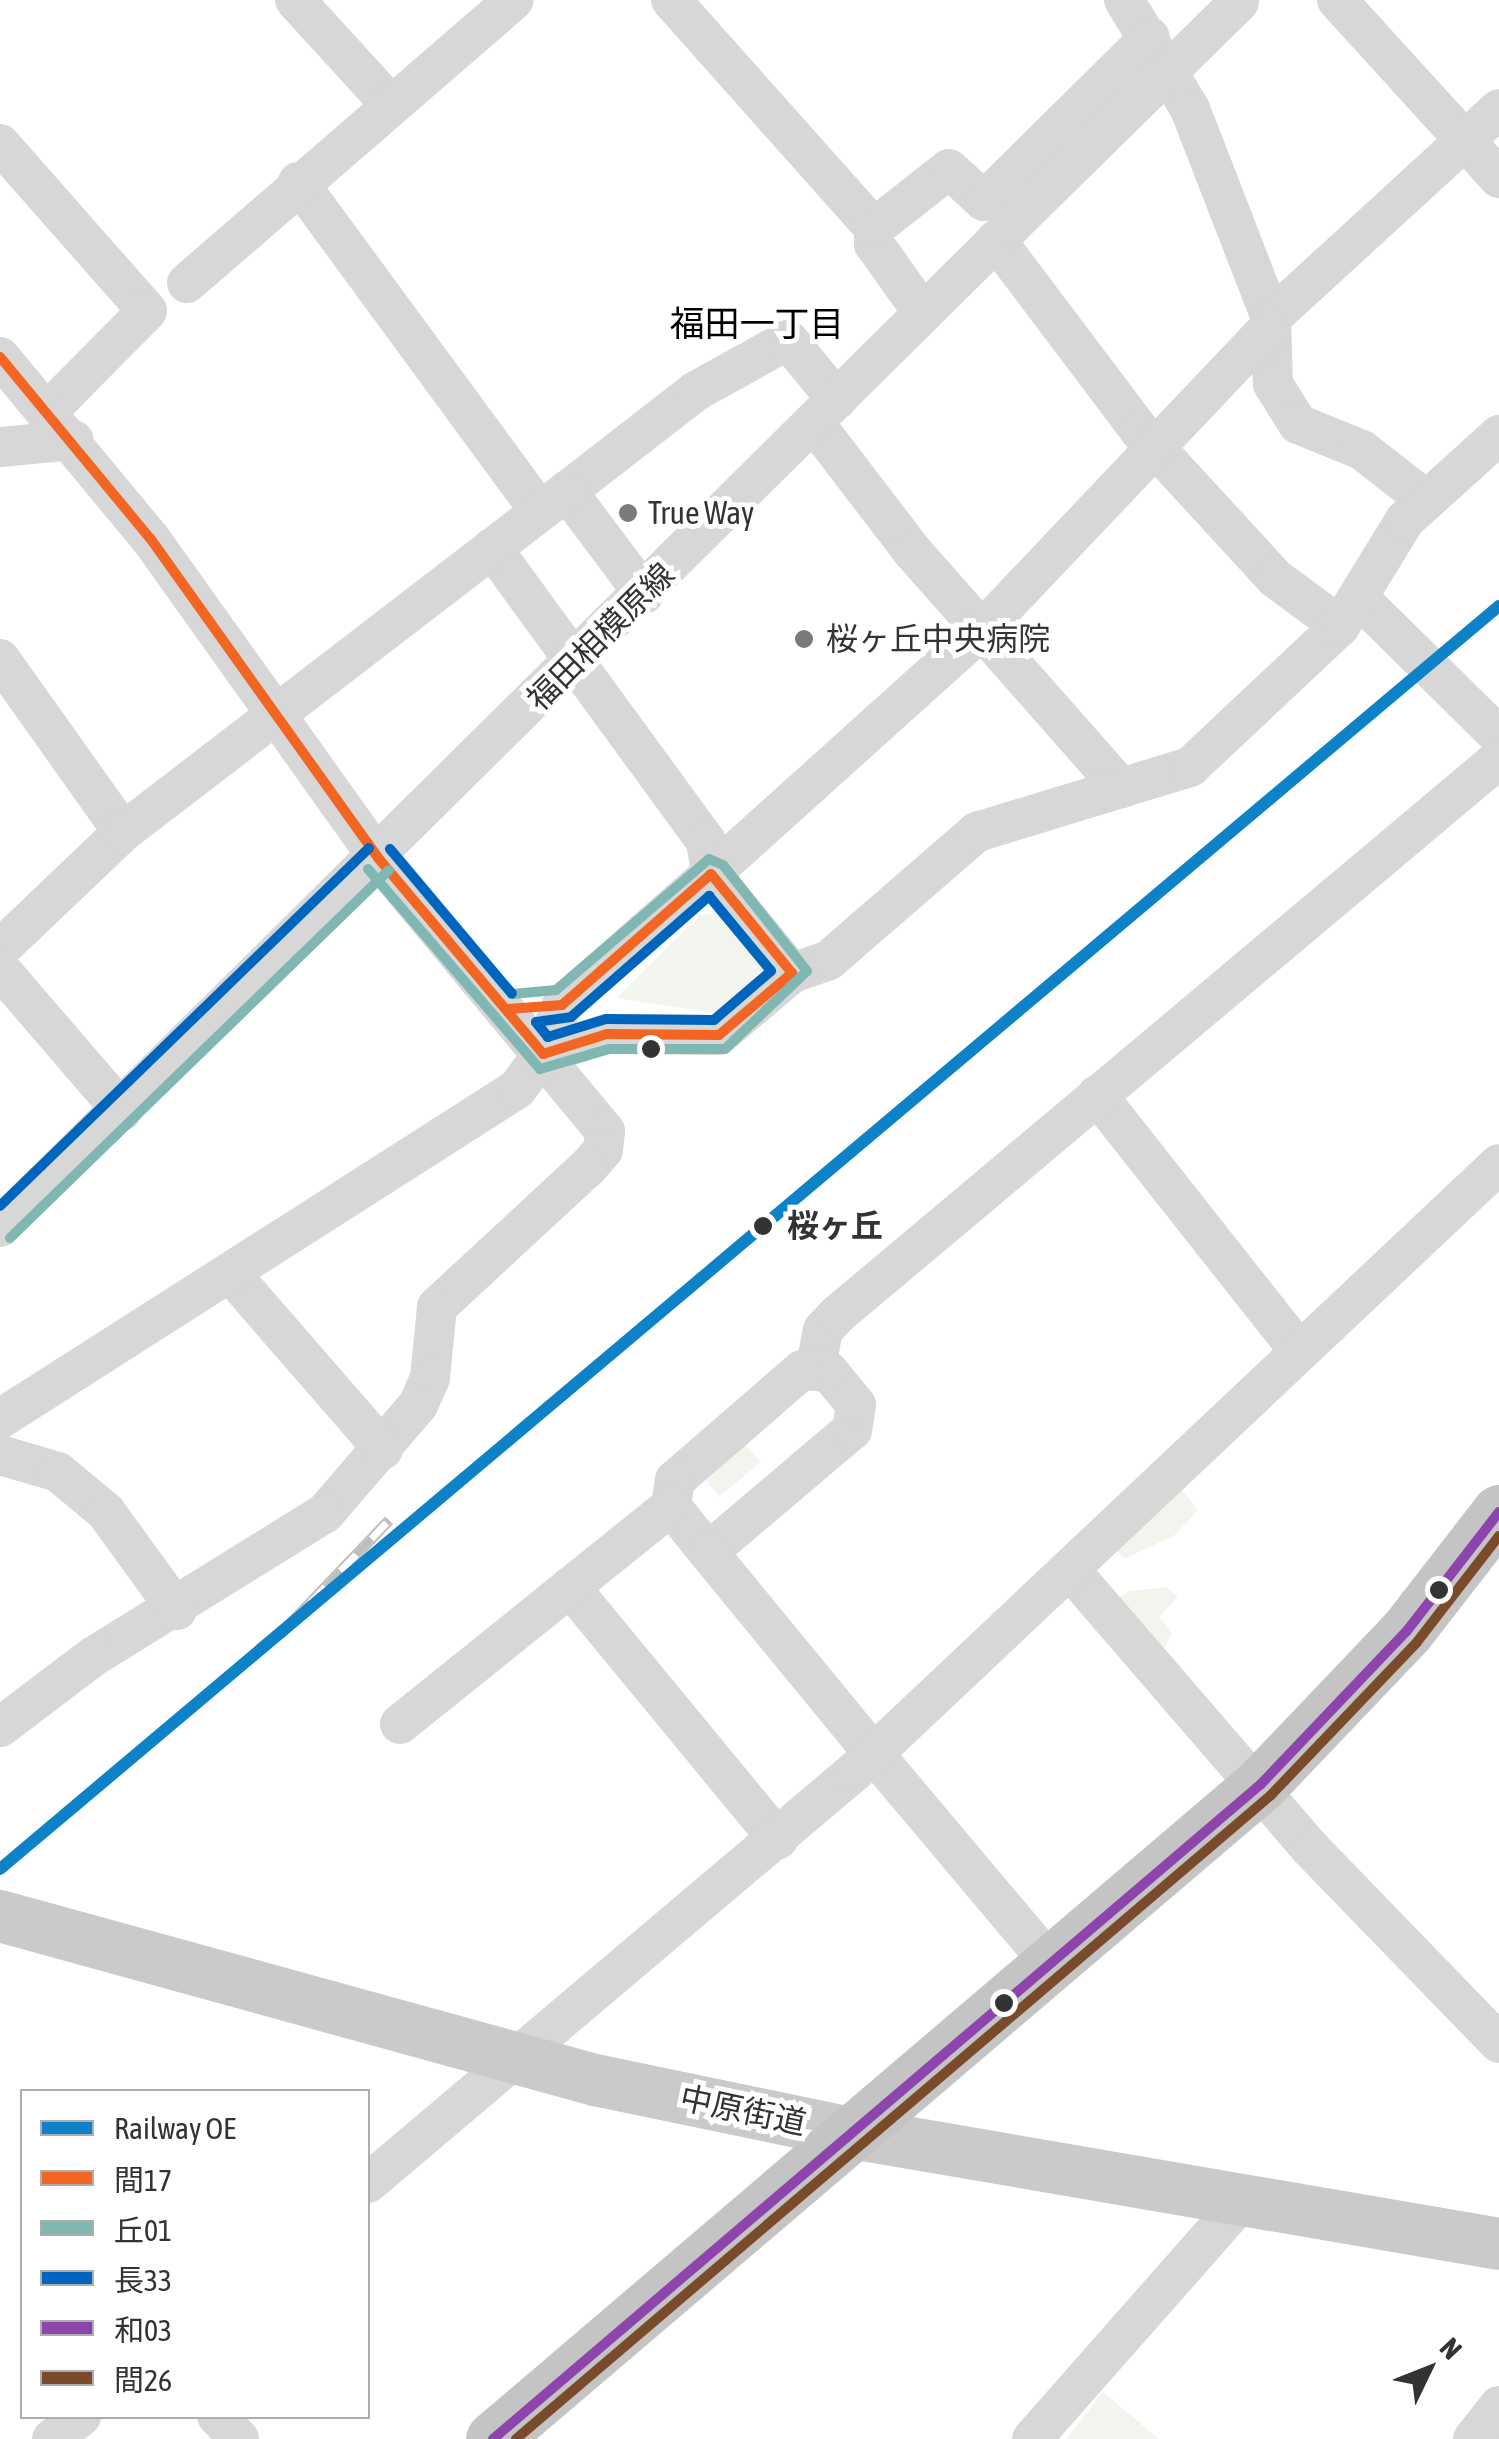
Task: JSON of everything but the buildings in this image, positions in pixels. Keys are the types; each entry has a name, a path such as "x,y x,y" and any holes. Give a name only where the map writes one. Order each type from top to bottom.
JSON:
{"highway":[{"path":"493,2439 1261,1784 1406,1632 1499,1512"}],"main road":[{"name":"中原街道","path":"0,1916 519,2059 852,2133 1244,2197 1499,2244"}],"street":[{"path":"295,0 391,105"},
{"path":"187,282 298,182 514,0"},
{"path":"670,0 874,228 874,244 923,313"},
{"path":"1124,0 1150,37 1190,109 1270,323 1272,384 1298,424 1362,450 1426,500"},
{"path":"1337,0 1499,178"},
{"name":"福田相模原線","path":"0,1227 379,859 1240,1"},
{"path":"874,228 949,169 984,200 1150,37"},
{"path":"548,1062 576,993 984,628 1270,323 1468,143 1499,109"},
{"path":"0,144 146,310 61,426 0,448"},
{"path":"298,182 554,502 644,594"},
{"path":"1003,234 1156,448 1275,578 1351,614 1499,736"},
{"path":"0,949 123,832 275,714 696,391 788,340 826,412 913,552 984,628 1121,788"},
{"path":"0,1727 94,1656 176,1610 324,1512 383,1449 430,1378 437,1307 603,1150 605,1131 379,859 61,426 7,364"},
{"path":"0,1419 517,1089 548,1062 616,1034 719,1035 792,973 829,960 977,832 1190,767 1351,614 1406,520 1499,435"},
{"path":"492,548 706,840 711,874 792,973"},
{"path":"0,659 123,832"},
{"path":"400,1724 671,1506 676,1480 816,1366 823,1330 837,1316 1499,758"},
{"path":"0,969 122,1111"},
{"path":"507,1010 576,993"},
{"path":"576,993 616,1034"},
{"path":"1098,1096 1296,1348"},
{"path":"370,2180 519,2059 874,1754 1071,1571 1296,1348 1499,1164"},
{"path":"231,1274 383,1449"},
{"path":"708,1552 852,1430 856,1405 816,1366"},
{"path":"0,1456 58,1472 106,1512 176,1610"},
{"path":"671,1506 1051,1964"},
{"path":"1071,1571 1261,1784 1312,1849 1499,2043"},
{"path":"570,1588 778,1839"},
{"path":"1032,2439 1244,2197"},
{"path":"1473,2439 1499,2406"},
{"path":"52,2439 77,2419"},
{"path":"221,2419 239,2439"}],"shaded area":[{"path":"716,913 763,969 720,1014 617,998 700,915"},
{"path":"744,1444 761,1462 719,1497 706,1479"},
{"path":"1175,1482 1198,1510 1175,1535 1124,1559 1113,1546"},
{"path":"1166,1587 1178,1597 1159,1617 1172,1633 1162,1653 1112,1604 1129,1591"},
{"path":"1103,2392 1159,2439 1066,2439"}],"railway":[{"path":"280,1634 389,1520"}],"rail line":[{"name":"OE","path":"0,1869 1499,606"}],"transit line":[{"name":"間17","path":"0,357 150,538 379,859 543,1054"},
{"name":"長33","path":"0,1206 369,848"},
{"name":"長33","path":"390,849 512,994"},
{"name":"丘01","path":"368,869 540,1069 609,1049 725,1049 807,971 723,865 709,859 556,990 512,994"},
{"name":"丘01","path":"10,1238 389,870"},
{"name":"間17","path":"507,1009 562,1005 711,874 792,973"},
{"name":"長33","path":"709,896 771,971 714,1020 606,1019 548,1037 536,1022 571,1017 709,896"},
{"name":"間17","path":"543,1054 607,1034 719,1035 792,973"},
{"name":"和03","path":"493,2439 1261,1784 1406,1632 1499,1512"},
{"name":"間26","path":"516,2439 1271,1795 1417,1642 1499,1536"}],"place":[{"name":"True Way","path":"628,513"},
{"name":"桜ヶ丘中央病院","path":"804,639"},
{"name":"桜ヶ丘","path":"763,1226"}],"district":[{"name":"福田一丁目","path":"757,323"}]}
